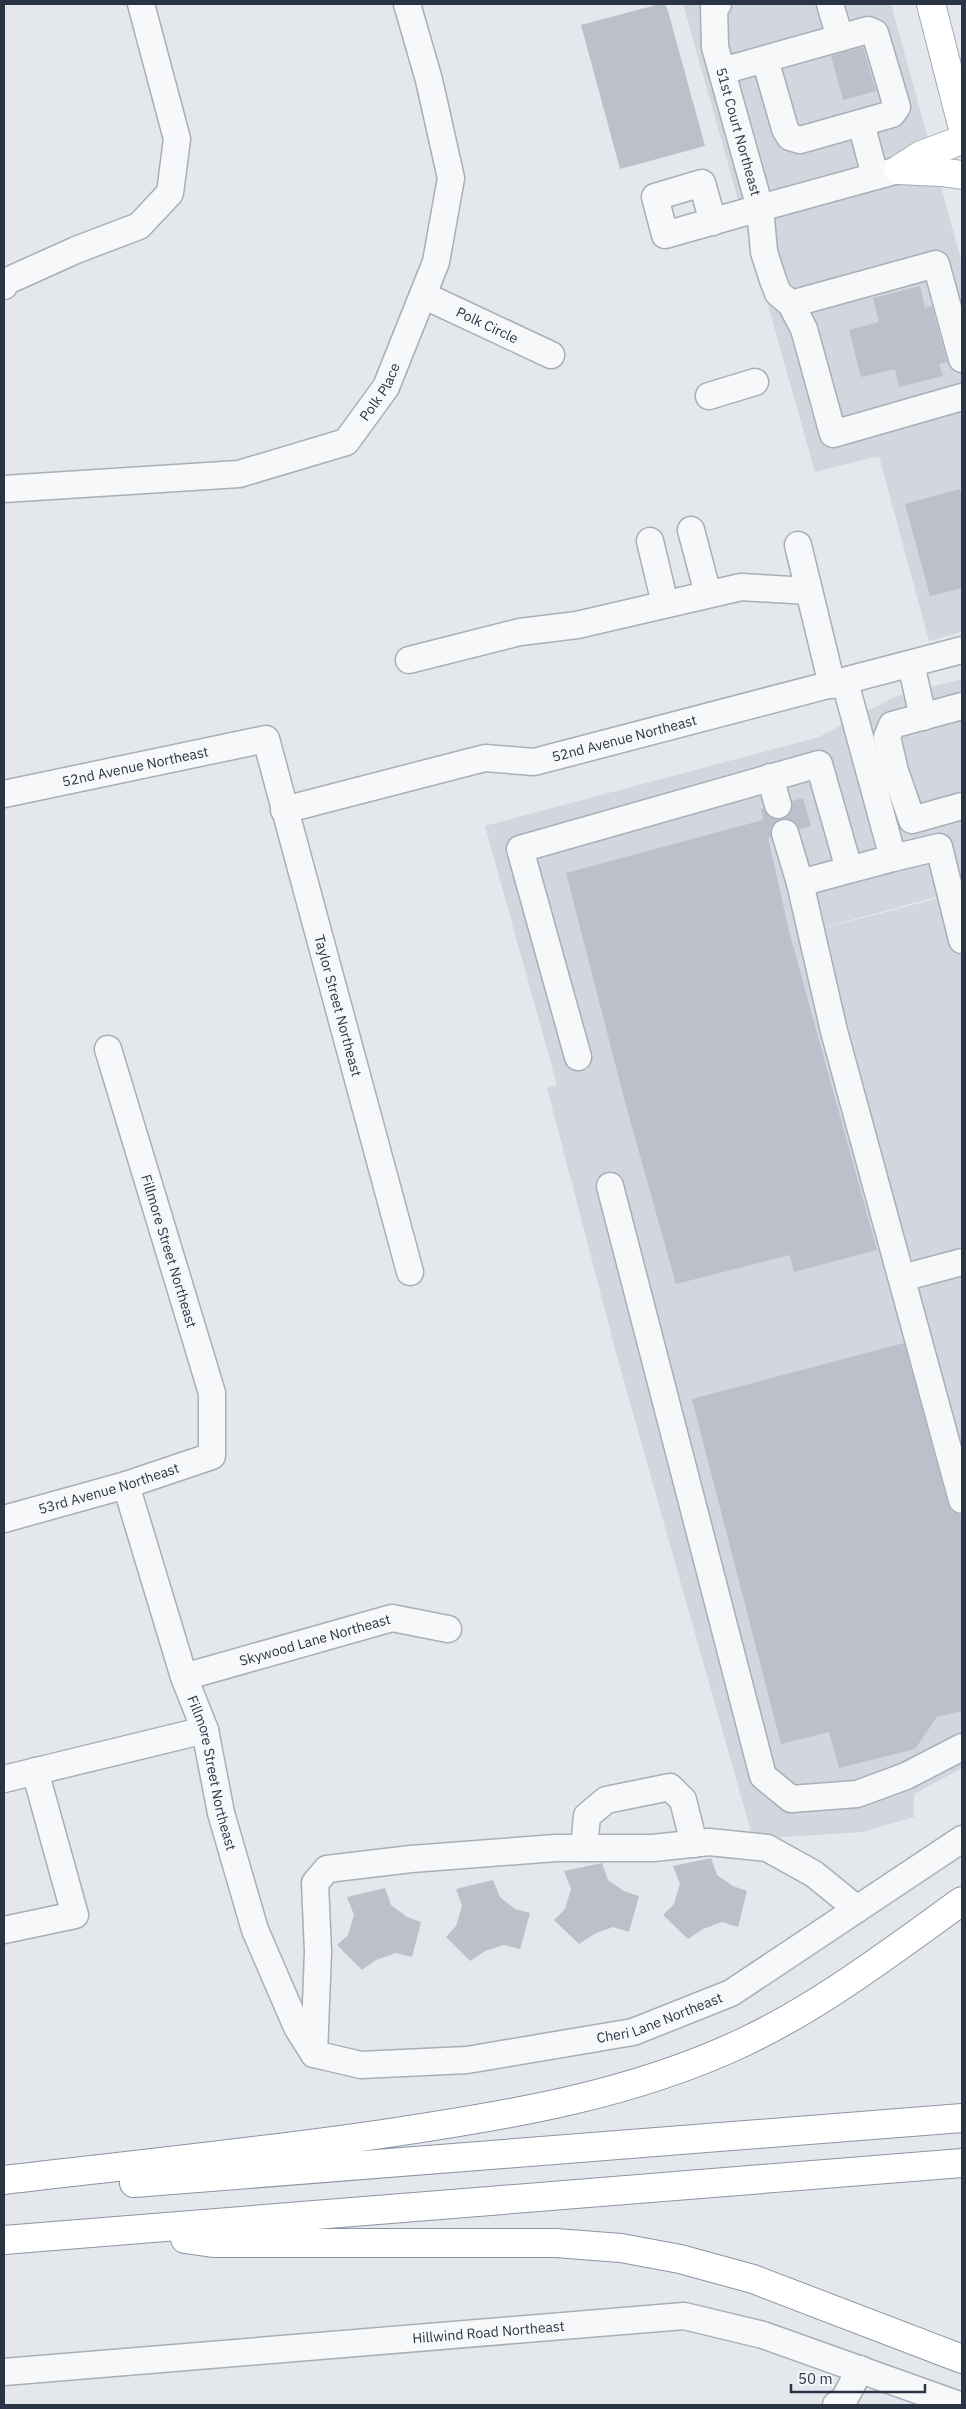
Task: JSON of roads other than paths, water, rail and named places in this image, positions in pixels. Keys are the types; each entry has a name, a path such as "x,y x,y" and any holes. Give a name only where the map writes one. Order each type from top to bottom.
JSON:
{"main road":[{"path":"930,4 961,116"},
{"path":"887,173 921,155 962,140"},
{"path":"887,173 941,172 962,175"},
{"path":"4,2180 344,2140 431,2127 547,2106 630,2085 711,2057 788,2020 962,1901"},
{"path":"4,2193 962,2118"},
{"path":"4,2240 962,2163"},
{"path":"129,2231 213,2243 556,2243 621,2248 689,2261 753,2279 962,2359"}],"street":[{"path":"4,286 5,282 67,254 139,226 170,193 177,139 141,4"},
{"name":"Polk Place","path":"4,489 238,474 346,442 386,387 423,295 436,262 451,178 429,80 407,4"},
{"name":"51st Court Northeast","path":"716,4 715,47 760,208 887,173"},
{"path":"830,4 840,38"},
{"path":"722,71 868,30 875,33 897,108 892,114 800,140 790,136 785,129 766,59"},
{"path":"861,123 887,173"},
{"path":"713,222 760,208 764,252 773,280 778,293 792,304 804,329 833,434 962,398"},
{"path":"792,304 936,264 962,359"},
{"name":"Polk Circle","path":"423,295 551,355"},
{"path":"709,396 755,382"},
{"path":"691,530 708,594"},
{"path":"650,541 665,604"},
{"path":"798,545 809,591 893,858"},
{"path":"409,660 520,632 576,625 741,587 809,591"},
{"name":"52nd Avenue Northeast","path":"284,810 485,758 534,762 962,650"},
{"path":"911,664 923,717"},
{"path":"962,706 892,725 886,737 895,771 912,820 962,806"},
{"name":"52nd Avenue Northeast","path":"4,794 266,739"},
{"name":"Taylor Street Northeast","path":"266,739 410,1272"},
{"path":"578,1057 520,849 819,764 848,869"},
{"path":"770,777 778,805"},
{"path":"786,833 800,883 834,1031 962,1500"},
{"path":"800,883 848,869 939,847 962,940"},
{"name":"Fillmore Street Northeast","path":"108,1049 212,1393 212,1456"},
{"path":"610,1186 764,1776 791,1799 857,1794 906,1776 962,1747"},
{"path":"902,1278 962,1262"},
{"name":"53rd Avenue Northeast","path":"4,1519 126,1485 212,1456"},
{"name":"Fillmore Street Northeast","path":"126,1485 184,1677 205,1730 220,1813 255,1930 297,2027 314,2054"},
{"name":"Skywood Lane Northeast","path":"184,1677 392,1618 448,1629"},
{"path":"4,1779 205,1730"},
{"path":"4,1930 75,1915 36,1771"},
{"path":"584,1848 587,1816 606,1800 670,1788 683,1800 694,1844"},
{"name":"Cheri Lane Northeast","path":"314,2054 360,2065 468,2060 633,2032 731,1993 962,1839"},
{"path":"314,2054 318,1952 315,1883 327,1869 411,1859 556,1848 653,1848 709,1842 767,1848 814,1874 857,1909"},
{"name":"Hillwind Road Northeast","path":"4,2372 684,2316 763,2335 959,2405"},
{"path":"836,2405 845,2398 860,2369"}]}
